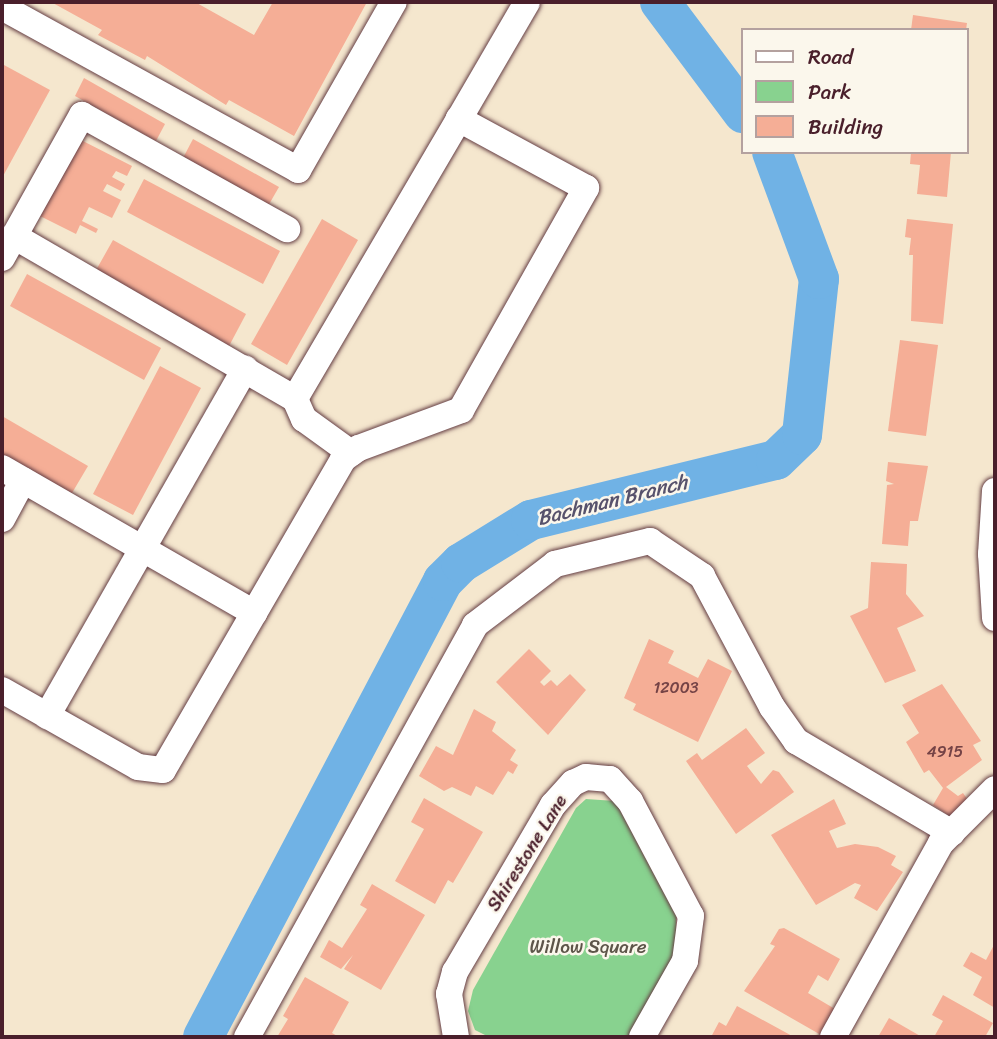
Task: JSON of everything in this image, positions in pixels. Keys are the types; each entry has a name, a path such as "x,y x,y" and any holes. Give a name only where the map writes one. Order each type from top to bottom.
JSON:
{"street":[{"path":"2,6 298,170 394,2"},
{"path":"295,399 527,2"},
{"path":"287,229 82,115 8,247 245,369 295,399 304,419 351,453"},
{"path":"2,690 138,767 163,770 343,459 351,453 461,410 586,188 459,119"},
{"path":"47,716 245,369"},
{"path":"2,519 12,474 254,613"},
{"path":"995,496 991,566 995,618"},
{"path":"247,1037 475,625 555,564 650,541 702,576 772,707 796,741 952,833"},
{"name":"Shirestone Lane","path":"456,1037 449,994 455,972 553,805 573,783 586,777 610,779 630,801 691,916 685,961 642,1037"},
{"path":"833,1037 941,843 995,789"}],"green space":[{"name":"Willow Square","path":"586,799 615,801 676,916 676,951 628,1037 489,1037 475,1030 468,1011 473,990 576,808"}],"building":[{"path":"51,2 195,2 254,35 273,2 367,2 294,136 229,100 226,105 147,56 145,60 98,35 102,30"},
{"path":"913,15 967,23 966,28 911,28"},
{"path":"4,65 50,90 2,178 2,68"},
{"path":"84,78 165,124 156,141 75,96"},
{"path":"79,139 132,166 127,176 116,171 112,177 125,184 121,191 107,184 103,191 121,200 112,218 89,207 82,221 98,229 96,233 80,225 76,234 40,216"},
{"path":"193,139 279,187 268,206 183,158"},
{"path":"911,154 951,154 947,197 917,194 920,165 910,164"},
{"path":"144,179 280,251 263,284 127,212"},
{"path":"322,219 358,240 287,365 251,344"},
{"path":"907,219 953,224 943,324 911,321 913,255 909,255 911,238 905,237"},
{"path":"113,240 246,314 229,346 95,272"},
{"path":"27,274 161,348 144,380 10,306"},
{"path":"900,340 938,345 926,436 888,431"},
{"path":"160,366 201,388 133,515 93,494"},
{"path":"2,416 88,466 69,498 2,459"},
{"path":"888,462 928,466 918,521 910,521 908,546 882,544 887,485 894,484 886,481"},
{"path":"871,562 907,564 906,594 924,616 897,628 916,671 885,683 850,616 868,608"},
{"path":"649,639 674,651 668,663 698,678 708,659 732,671 698,742 633,710 636,704 624,698"},
{"path":"529,649 551,671 540,682 544,686 551,680 557,686 570,674 586,690 548,735 496,682"},
{"path":"942,684 981,741 973,745 982,760 946,787 958,796 963,793 970,803 954,819 933,805 943,788 929,770 924,773 906,742 919,733 902,705"},
{"path":"474,709 496,722 492,731 516,750 510,760 518,765 513,774 508,771 493,795 476,786 471,796 452,787 444,791 419,776 436,746 453,755"},
{"path":"746,728 765,753 747,766 761,784 773,770 779,772 794,792 736,834 686,761 697,753 702,760"},
{"path":"424,798 483,832 453,883 448,880 435,904 395,881 424,829 411,822"},
{"path":"834,799 846,824 829,831 837,848 855,844 878,847 896,856 891,865 903,872 877,911 854,898 861,885 855,883 816,905 771,835"},
{"path":"372,884 425,915 381,990 344,969 353,955 341,969 320,957 329,940 342,948 367,909 360,905"},
{"path":"784,928 840,959 828,981 818,975 808,993 835,1009 821,1035 744,991 775,946 770,944 779,929"},
{"path":"995,943 995,1008 973,995 982,977 963,966 971,952 986,960"},
{"path":"305,977 349,1002 332,1033 339,1037 277,1037 288,1019 283,1016"},
{"path":"943,995 993,1023 985,1037 934,1037 943,1021 932,1015"},
{"path":"737,1006 794,1037 711,1037 719,1022 726,1026"},
{"path":"889,1018 922,1037 878,1037"}],"waterway":[{"name":"Bachman Branch","path":"660,2 741,110"},
{"name":"Bachman Branch","path":"203,1037 443,581 461,563 531,520 776,460 802,435 819,279 773,154"}]}
